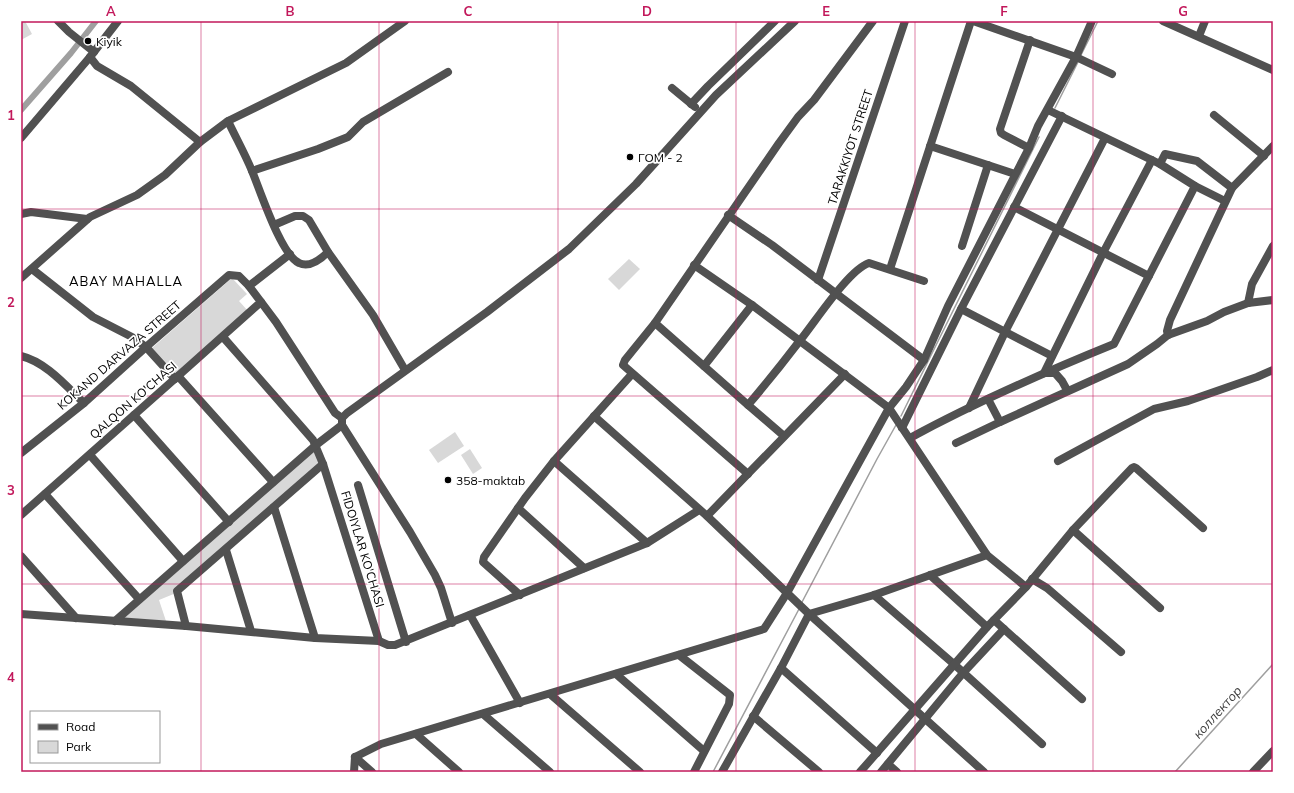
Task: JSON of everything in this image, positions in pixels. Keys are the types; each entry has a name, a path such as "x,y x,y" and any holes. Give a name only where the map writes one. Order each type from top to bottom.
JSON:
{"street":[{"path":"58,21 86,46 92,54 97,66 131,86 200,142"},
{"path":"21,138 118,21"},
{"path":"21,278 87,219 137,195 165,175 200,142 228,121 346,63 405,21"},
{"path":"691,104 776,21"},
{"path":"115,621 342,422 347,413 487,312 562,255 579,240 636,184 700,112 793,21"},
{"path":"748,474 623,366 625,360 655,323 779,142 798,117 814,100 873,21"},
{"name":"TARAKKIYOT STREET","path":"818,280 905,21"},
{"path":"890,269 972,21 1079,58 1112,74"},
{"path":"355,757 382,744 764,629 788,593 889,408 906,387 924,360 948,306 1029,148 1038,126 1079,58 1092,21"},
{"path":"1163,21 1273,70"},
{"path":"1199,36 1205,21"},
{"path":"1029,148 1004,136 1000,129 1030,40"},
{"path":"252,171 324,147 348,137 363,122 448,72"},
{"path":"672,88 700,112"},
{"path":"1048,110 1156,162 1195,186 1225,201"},
{"path":"1214,115 1264,156"},
{"path":"902,428 961,309 1062,116"},
{"path":"228,121 252,171 262,199 279,237 290,254 298,263 307,265 323,257 328,252"},
{"path":"969,408 1005,332 1105,138"},
{"path":"930,146 1015,174"},
{"path":"1168,335 1167,331 1170,320 1232,188 1273,146"},
{"path":"1044,373 1103,253 1156,162 1165,154 1197,162 1232,188"},
{"path":"962,246 988,165"},
{"path":"910,438 988,398 1114,344 1195,186"},
{"path":"1014,207 1149,276"},
{"path":"21,214 31,212 87,219"},
{"path":"728,215 772,245 924,360"},
{"path":"274,225 295,216 302,216 308,220 328,252 373,315 405,370"},
{"path":"1248,303 1252,284 1273,246"},
{"path":"249,286 290,254"},
{"path":"748,405 799,342 835,294 860,268 869,263 924,281"},
{"path":"694,265 845,374 889,408 987,555 1026,587"},
{"path":"32,269 93,317 132,337 146,347 177,378 273,482"},
{"name":"KOKAND DARVAZA STREET","path":"21,453 84,403 229,275 239,276 249,286 276,322 342,422 410,532 441,588 452,623"},
{"path":"956,443 1067,390 1128,364 1168,335 1207,321 1224,312 1248,303 1273,300"},
{"name":"QALQON KO'CHASI","path":"21,515 261,302"},
{"path":"704,366 752,306"},
{"path":"961,309 1052,356"},
{"path":"655,323 784,436"},
{"name":"FIDOIYLAR KO'CHASI","path":"222,337 316,445 379,641"},
{"path":"21,356 50,371 84,403"},
{"path":"1058,461 1154,408 1188,401 1273,370"},
{"path":"1044,373 1055,373 1067,390"},
{"path":"520,595 483,562 484,557 518,508 554,461 632,374"},
{"path":"707,516 845,374"},
{"path":"988,398 1000,422"},
{"path":"134,415 229,522"},
{"path":"594,416 707,516 798,604 984,772"},
{"path":"90,455 183,561"},
{"path":"554,461 647,543"},
{"path":"186,626 177,591 226,550 323,464"},
{"path":"860,772 987,627 1026,587 1073,530 1121,478 1134,467 1203,528"},
{"name":"FIDOIYLAR KO'CHASI","path":"358,485 406,642"},
{"path":"45,494 139,600"},
{"path":"274,507 315,638"},
{"path":"518,508 584,568"},
{"path":"21,614 251,631 315,638 379,641 392,646 406,642 647,543 699,510"},
{"path":"1073,530 1160,608"},
{"path":"226,550 251,631"},
{"path":"725,771 753,716 781,668 809,614 874,595 987,555"},
{"path":"21,556 76,618"},
{"path":"930,575 987,627"},
{"path":"1032,579 1047,588 1121,652"},
{"path":"874,595 955,665 1042,744"},
{"path":"470,615 520,703"},
{"path":"994,620 1082,699"},
{"path":"881,772 963,673 1004,630"},
{"path":"679,655 730,694 729,704 694,772"},
{"path":"781,668 877,753"},
{"path":"616,674 704,751"},
{"path":"550,694 640,772"},
{"path":"483,714 550,772"},
{"path":"753,716 819,772"},
{"path":"416,734 459,772"},
{"path":"1253,772 1273,751"},
{"path":"354,772 355,757"},
{"path":"355,757 372,772"},
{"path":"888,764 897,772"}],"green space":[{"path":"21,21 25,21 32,34 21,40"},
{"path":"629,259 640,269 619,290 608,279"},
{"path":"232,278 247,294 239,301 248,311 176,373 152,348"},
{"path":"455,432 464,446 438,463 429,450"},
{"path":"470,449 482,468 473,474 461,455"},
{"path":"315,451 320,464 176,593 159,600 166,621 123,618 310,453"}],"waterway":[{"path":"21,110 71,53 96,21"},
{"path":"1080,57 1098,21"},
{"path":"1055,108 1078,62"},
{"path":"901,416 1039,137"},
{"path":"801,604 896,425"},
{"path":"713,772 799,609"},
{"name":"коллектор","path":"1175,772 1273,664"}],"place":[{"name":"Kiyik","path":"88,41"},
{"name":"ГОМ - 2","path":"630,157"},
{"name":"358-maktab","path":"448,480"}],"district":[{"name":"ABAY MAHALLA","path":"126,281"}]}
